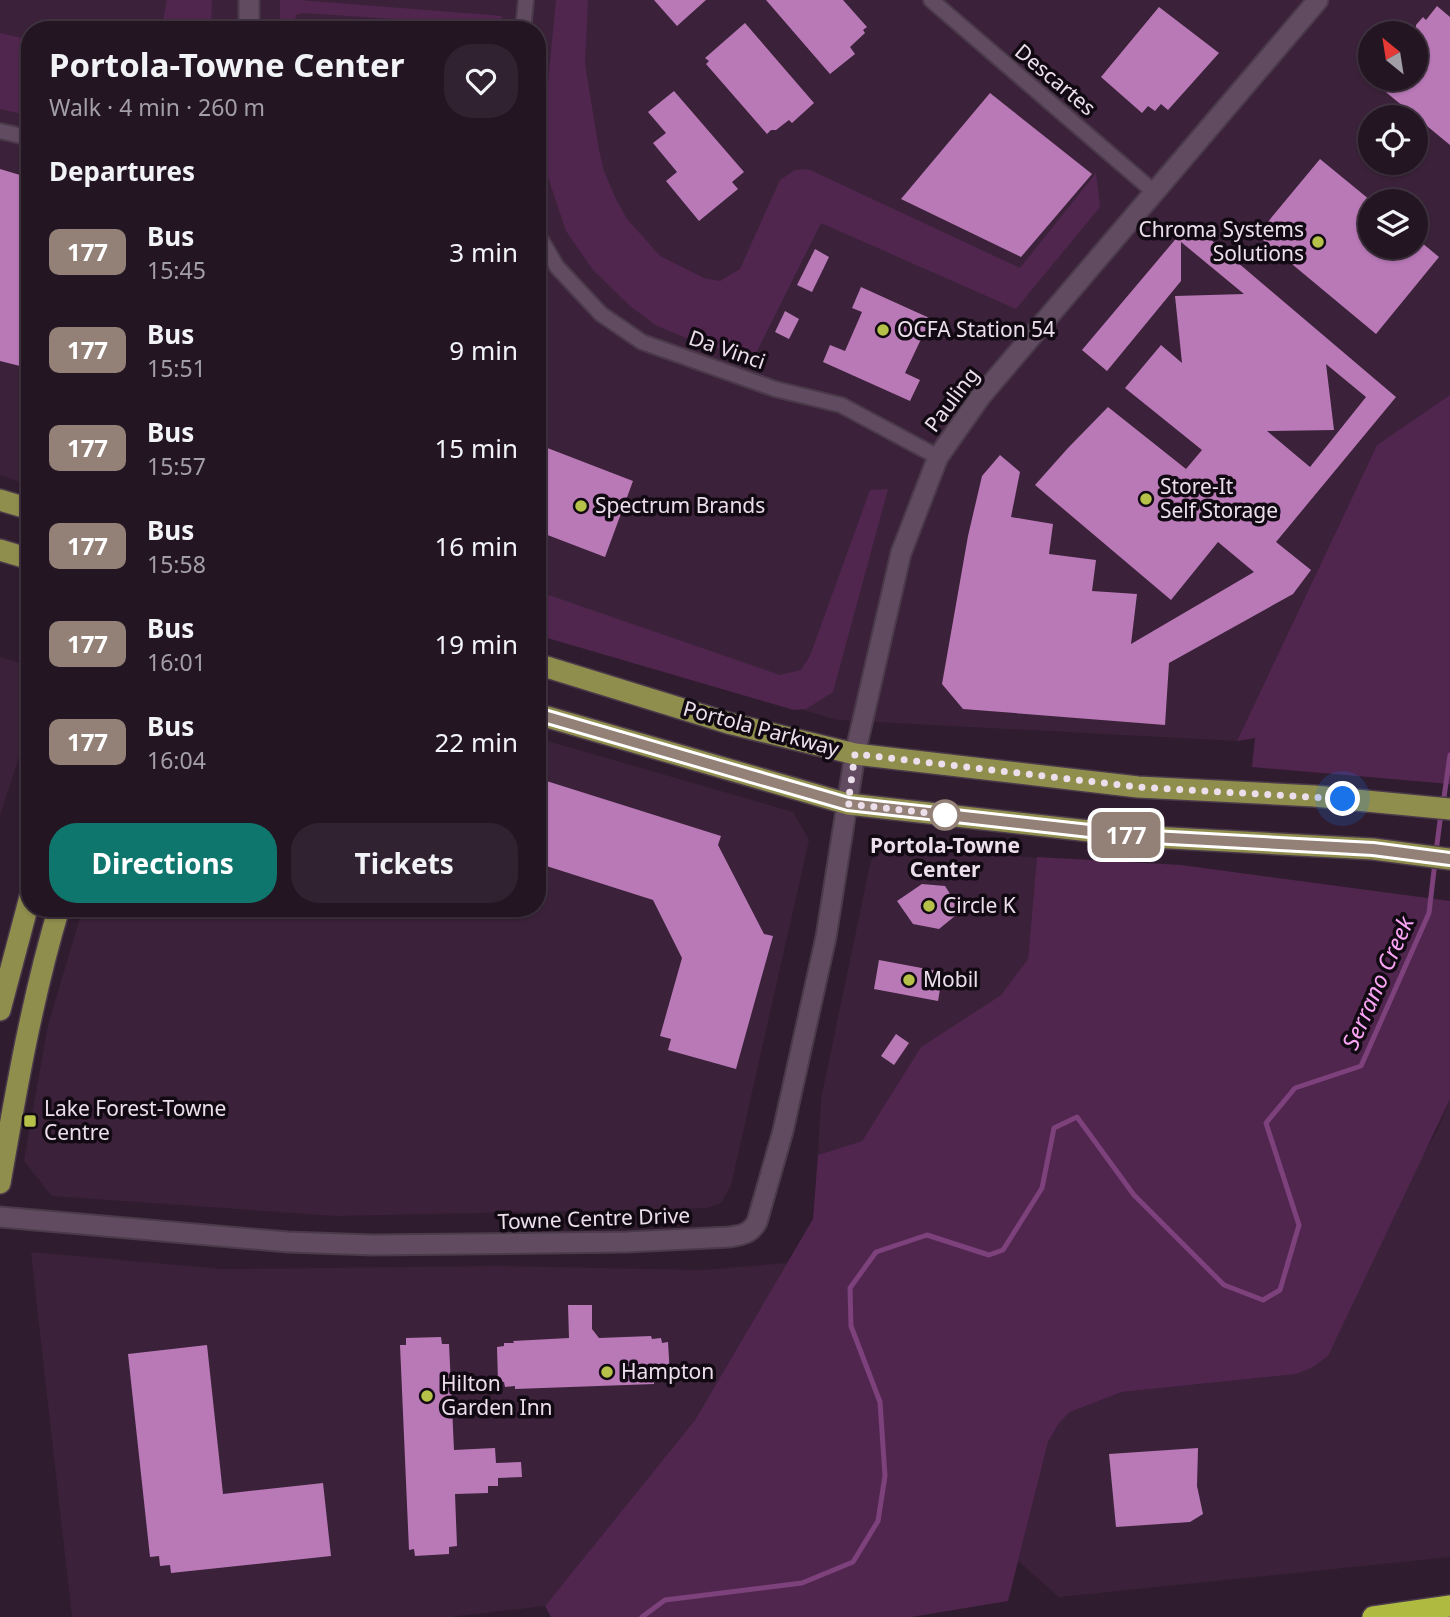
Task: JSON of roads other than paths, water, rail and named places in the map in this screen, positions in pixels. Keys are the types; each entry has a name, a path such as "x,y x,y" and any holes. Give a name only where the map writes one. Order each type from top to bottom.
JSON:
{"highway":[{"path":"1373,1617 1450,1606"}],"main road":[{"path":"249,0 249,21"},
{"name":"Pauling","path":"848,804 855,754 901,553 938,457 981,396 1318,0"},
{"path":"0,500 21,506"},
{"path":"0,550 21,556"},
{"name":"Portola Parkway","path":"546,667 728,723 855,754 1138,787 1314,796 1450,809"},
{"path":"546,717 848,804 1134,836 1373,849 1450,859"},
{"name":"Towne Centre Drive","path":"0,1216 288,1242 373,1245 627,1242 745,1234 752,1230 757,1222 783,1131 830,917 848,804"},
{"path":"0,1010 25,917"},
{"path":"0,1183 20,1071 56,917"}],"street":[{"path":"524,21 526,0"},
{"name":"Descartes","path":"930,0 1153,191"},
{"path":"0,131 21,136"},
{"name":"Da Vinci","path":"546,248 557,267 601,314 642,342 775,389 841,405 938,457"}],"waterway":[{"name":"Serrano Creek","path":"1443,804 1450,755"},
{"name":"Serrano Creek","path":"1436,852 1441,813"},
{"name":"Serrano Creek","path":"642,1617 665,1600 802,1583 853,1562 878,1521 885,1476 880,1402 851,1326 850,1288 876,1252 927,1235 989,1255 1003,1250 1042,1188 1054,1128 1077,1117 1134,1195 1224,1285 1263,1300 1280,1290 1299,1225 1266,1123 1295,1088 1361,1066 1429,913 1435,862"}],"place":[{"name":"Chroma Systems Solutions","path":"1318,242"},
{"name":"OCFA Station 54","path":"883,330"},
{"name":"Store-It Self Storage","path":"1146,499"},
{"name":"Spectrum Brands","path":"581,506"},
{"name":"Portola-Towne Center","path":"945,815"},
{"name":"Circle K","path":"929,906"},
{"name":"Mobil","path":"909,980"},
{"name":"Lake Forest-Towne Centre","path":"30,1121"},
{"name":"Hampton","path":"607,1372"},
{"name":"Hilton Garden Inn","path":"427,1396"}]}
